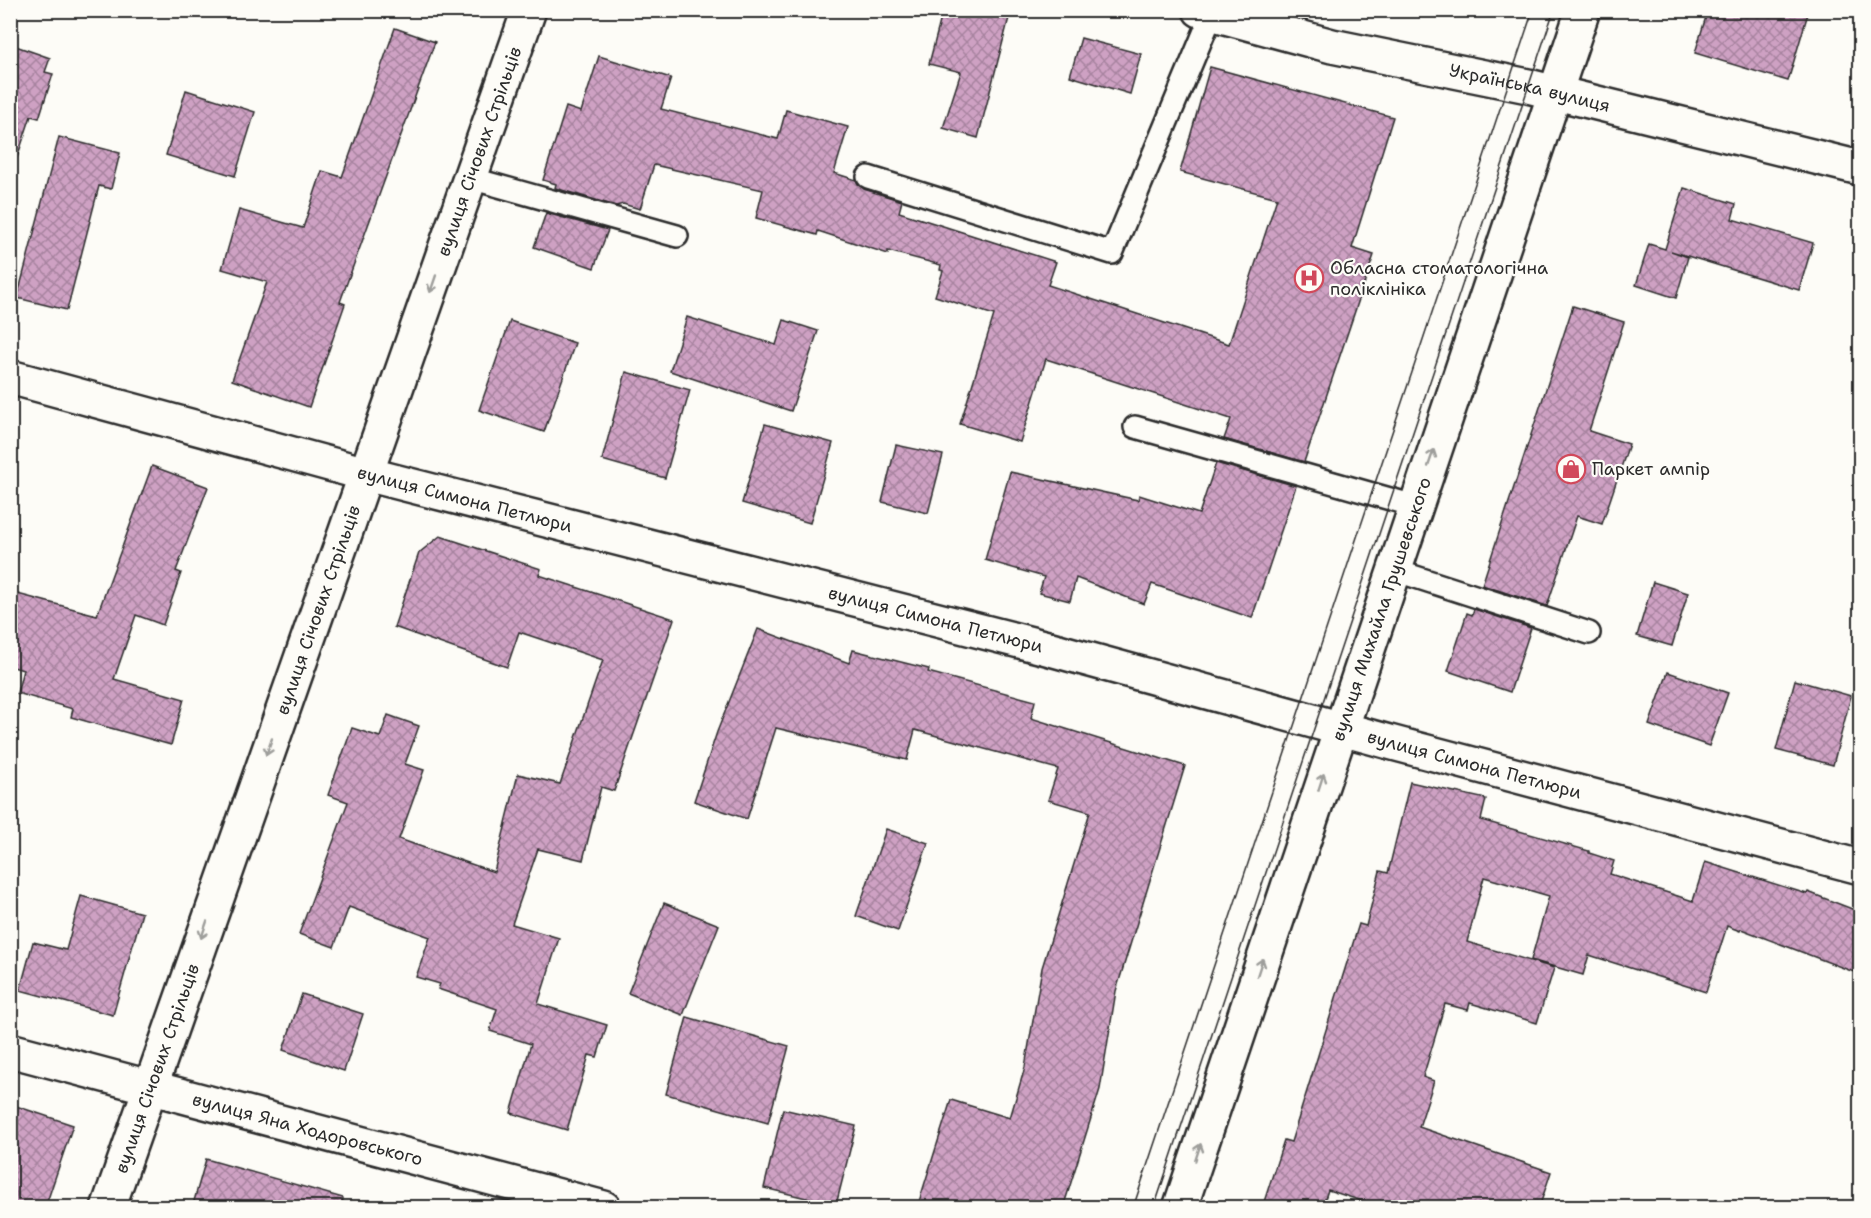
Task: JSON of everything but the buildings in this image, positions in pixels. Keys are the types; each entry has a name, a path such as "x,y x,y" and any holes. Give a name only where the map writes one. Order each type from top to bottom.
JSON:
{"street":[{"name":"вулиця Січових Стрільців","path":"108,1208 529,10"},
{"name":"вулиця Михайла Грушевського","path":"1180,1208 1339,728 1583,10"},
{"name":"Українська вулиця","path":"1206,12 1332,46 1555,93 1860,168"},
{"name":"вулиця Симона Петлюри","path":"10,377 366,474 1047,648 1860,867"},
{"name":"вулиця Яна Ходоровського","path":"10,1050 150,1085 604,1208"}],"lane":[{"path":"868,177 1112,253 1206,12"},
{"path":"470,178 677,236"},
{"path":"1135,426 1415,506"},
{"path":"1394,570 1589,633"}],"tram line":[{"path":"1133,1208 1533,10"},
{"path":"1154,1208 1554,10"}],"place":[{"name":"Обласна стоматологічна поліклініка","path":"1309,278"},
{"name":"Паркет ампір","path":"1571,469"}]}
